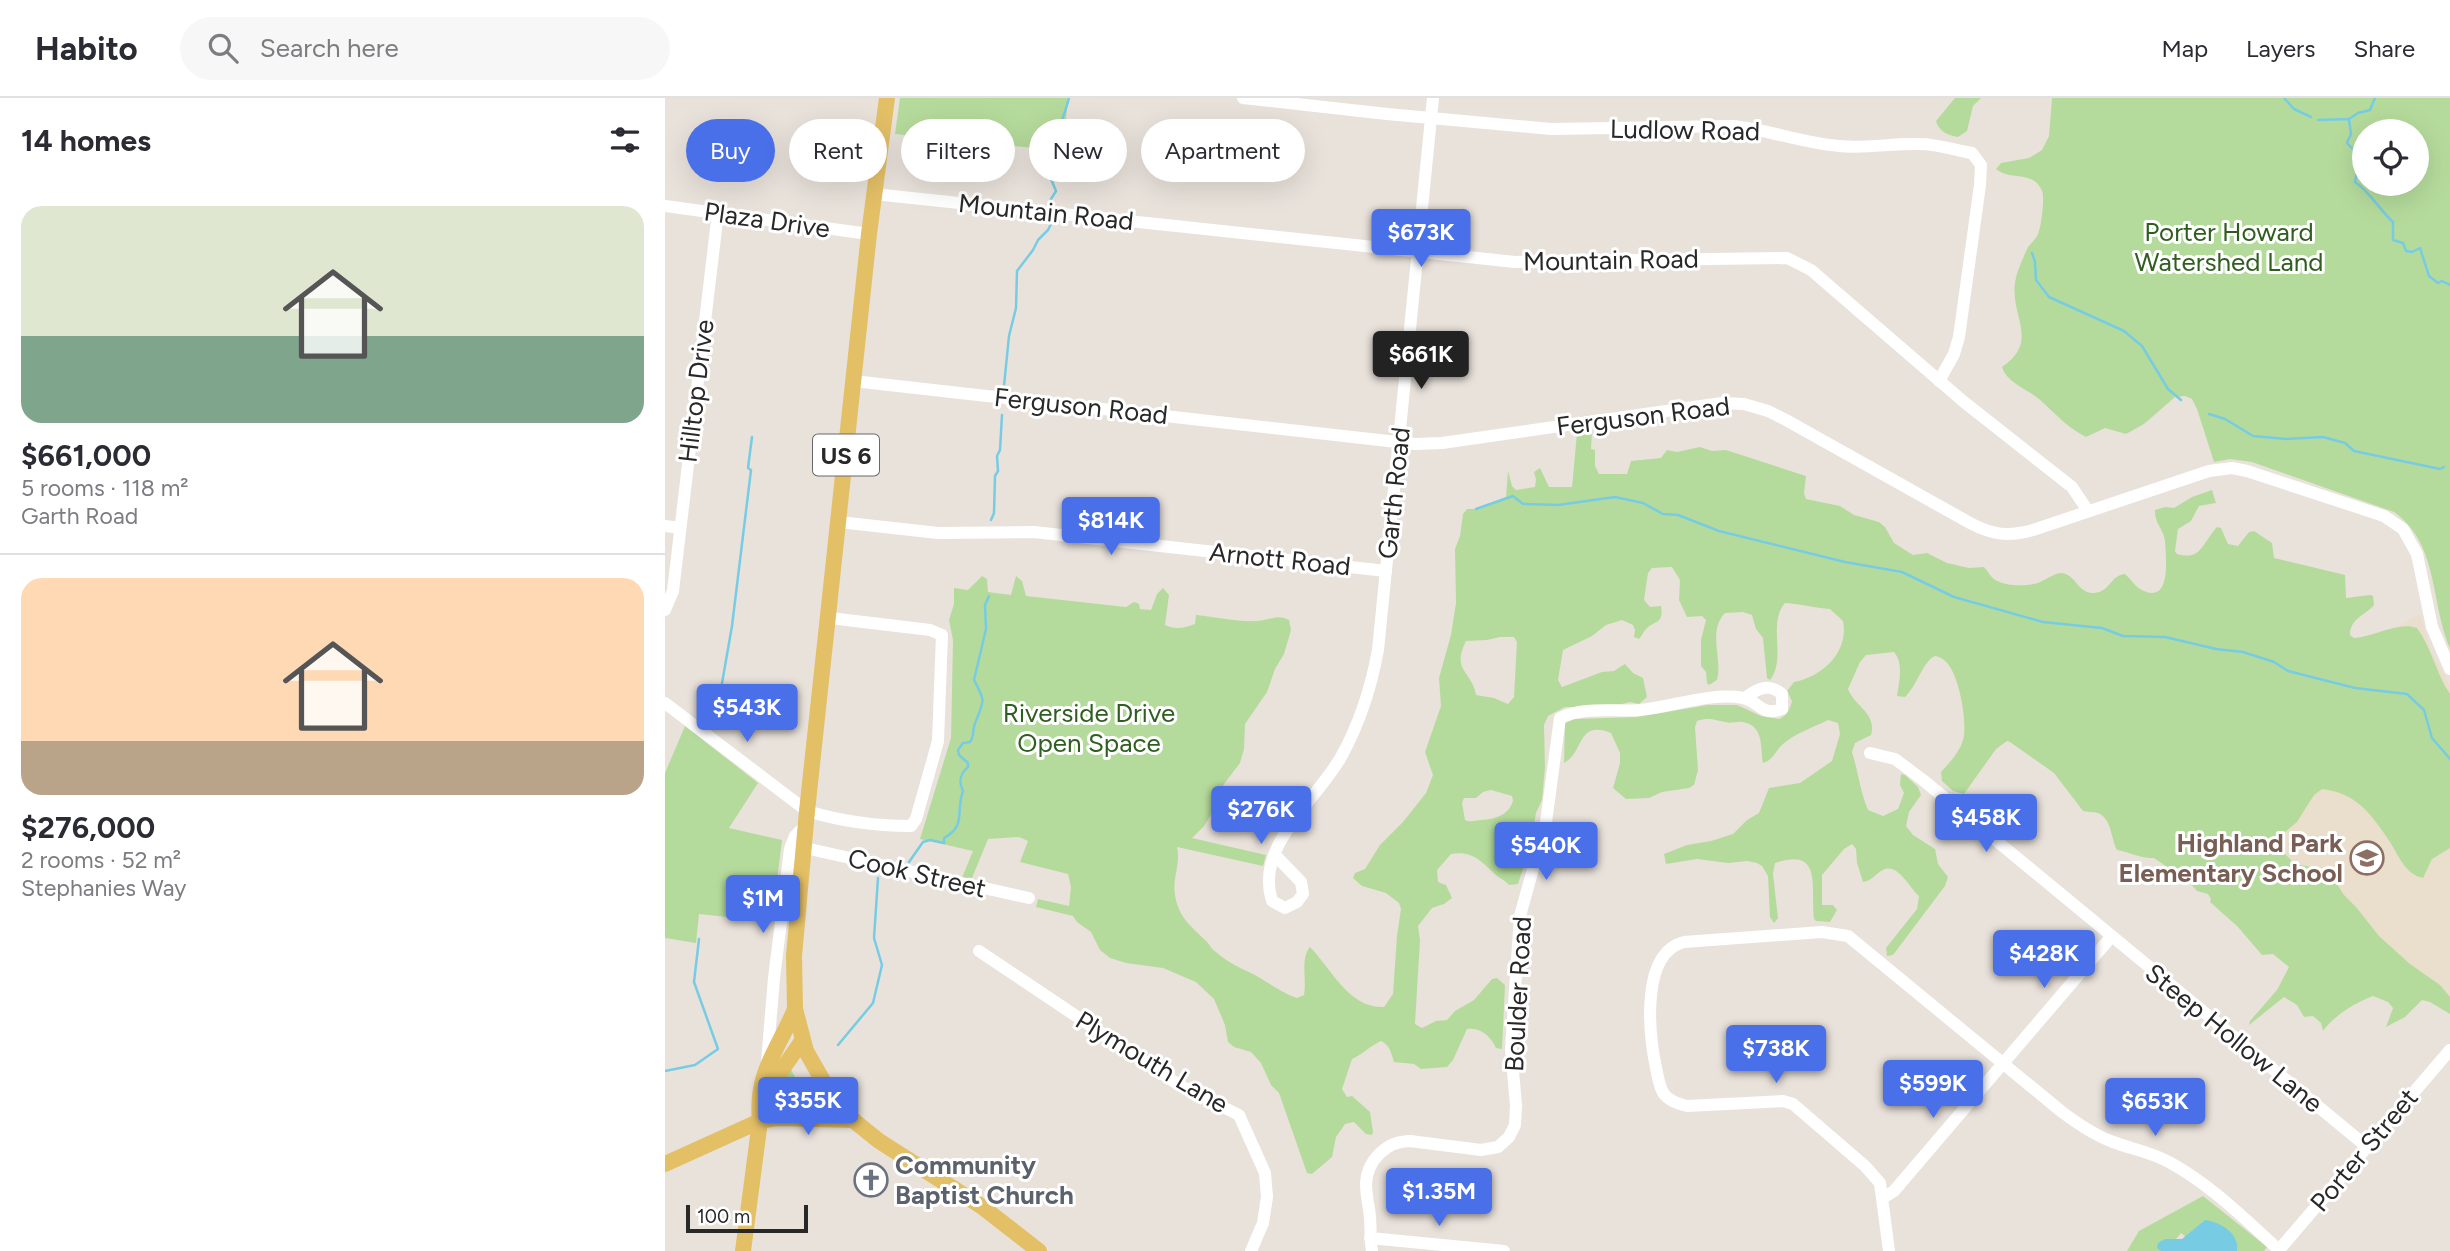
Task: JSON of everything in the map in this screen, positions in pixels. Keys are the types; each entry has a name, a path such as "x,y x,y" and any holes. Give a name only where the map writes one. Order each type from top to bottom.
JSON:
{"main road":[{"name":"US 6","path":"887,98 869,234 807,818 794,956 796,1009 802,1041 827,1088 853,1120 879,1141 981,1206 1039,1251"},
{"path":"743,1251 760,1121 759,1093 767,1066 796,1009"},
{"path":"760,1121 772,1084 802,1041"},
{"path":"665,1164 760,1121 777,1118 853,1120"}],"street":[{"name":"Ludlow Road","path":"1243,98 1551,129 1733,126 1761,129 1808,142 1835,146 1860,148 1922,144 1972,153 1981,165 1980,185 1959,337 1954,355 1939,381"},
{"name":"Garth Road","path":"1275,855 1281,838 1328,778 1342,755 1373,680 1401,442 1416,252 1433,98"},
{"name":"Mountain Road","path":"874,194 1515,262 1787,258 1811,271 1939,381 2072,486 2088,511"},
{"name":"Plaza Drive","path":"665,206 869,234"},
{"name":"Hilltop Drive","path":"665,610 673,592 718,212"},
{"name":"Ferguson Road","path":"853,382 1401,442 1442,443 1698,405 1744,404 1786,420 1986,532 2013,536 2209,471 2232,468 2384,516 2403,530 2417,554 2433,627 2450,669"},
{"name":"Arnott Road","path":"839,522 938,533 1034,532 1386,571"},
{"path":"665,526 680,528"},
{"path":"665,703 807,818 911,826 916,819 938,741 942,635 930,630 830,618"},
{"name":"Boulder Road","path":"1371,1244 1366,1185 1368,1172 1375,1158 1387,1147 1398,1141 1410,1141 1481,1150 1498,1147 1509,1137 1515,1125 1511,1049 1520,916 1546,822 1560,718 1572,712 1640,710 1712,698 1745,698"},
{"name":"Steep Hollow Lane","path":"1870,753 1895,759 2366,1146"},
{"path":"767,1066 774,978 790,849 807,818"},
{"name":"Cook Street","path":"805,848 1029,898"},
{"path":"1889,1251 1880,1183 1865,1166 1793,1104 1783,1101 1686,1106 1674,1103 1664,1094 1650,1039 1654,978 1664,954 1673,945 1822,932 1848,936 2002,1065 2088,1131 2168,1161 2226,1201 2279,1251"},
{"path":"1883,1198 1894,1191 2112,937"},
{"name":"Plymouth Lane","path":"979,951 1179,1085 1239,1115 1265,1173 1263,1223 1251,1251"},
{"name":"Porter Street","path":"2279,1251 2450,1050"},
{"path":"1371,1244 1504,1251"}],"shaded area":[{"name":"Highland Park Elementary School","path":"2420,614 2431,651 2450,685 2450,997 2179,771 2306,682"}],"green space":[{"path":"900,98 1068,98 1066,119 1029,119 1029,148 1015,146 1015,119 901,119 901,135 895,134"},
{"path":"1955,98 1981,98 1973,106 1967,131 1958,137 1944,132 1936,121"},
{"name":"Porter Howard Watershed Land","path":"2052,98 2450,98 2450,648 2419,540 2409,525 2394,512 2252,462 2230,459 2214,462 2197,409 2192,399 2185,396 2175,397 2144,424 2126,434 2105,428 2086,437 2072,429 2039,399 2008,377 2002,367 2014,357 2022,336 2014,291 2016,278 2028,247 2039,231 2043,194 2033,180 2008,175 1996,169 2001,163 2029,158 2042,150 2049,136"},
{"name":"Riverside Drive Open Space","path":"1592,431 1591,449 1595,450 1595,466 1599,474 1627,474 1631,461 1661,458 1667,450 1677,452 1700,447 1712,451 1726,450 1806,476 1806,499 1840,506 1854,515 1879,522 1894,543 1913,555 1927,553 1947,563 1969,568 1984,567 1994,579 2004,584 2032,584 2062,573 2082,589 2092,593 2103,590 2117,577 2125,574 2140,589 2150,593 2158,591 2165,578 2166,558 2164,537 2155,510 2174,508 2192,497 2212,490 2216,503 2199,506 2191,521 2178,529 2175,551 2177,554 2185,556 2197,553 2217,527 2221,528 2228,544 2238,546 2249,532 2254,531 2272,543 2274,558 2345,575 2346,598 2370,595 2373,596 2374,605 2355,621 2350,635 2354,638 2362,637 2402,626 2417,628 2450,694 2450,848 2432,859 2423,878 2417,876 2403,864 2383,832 2362,806 2345,795 2322,789 2314,795 2297,822 2273,842 2295,864 2317,868 2331,875 2344,895 2379,936 2410,964 2440,985 2450,997 2450,1014 2422,1000 2405,1017 2386,1027 2393,1008 2388,1002 2373,996 2345,1010 2323,1031 2321,1023 2313,1016 2304,1017 2297,1005 2284,997 2249,1025 2277,990 2289,967 2273,954 2262,955 2238,927 2210,902 2208,894 2197,891 2189,882 2154,858 2117,850 2104,817 2098,813 2083,811 2054,773 2010,742 2007,741 1996,749 1964,794 1953,791 1942,781 1941,772 1954,757 1963,740 1964,722 1954,676 1945,661 1935,656 1927,663 1905,697 1897,696 1900,668 1894,652 1866,655 1848,689 1868,716 1872,727 1871,735 1855,743 1852,752 1868,810 1883,816 1898,809 1904,793 1900,785 1901,774 1905,775 1918,787 1921,795 1909,812 1906,826 1913,835 1935,849 1938,864 1948,877 1945,886 1893,955 1887,956 1886,948 1917,909 1919,896 1894,870 1883,870 1863,882 1856,849 1852,844 1844,849 1822,875 1822,905 1833,905 1837,910 1830,922 1814,919 1811,873 1808,865 1801,860 1791,859 1775,863 1773,874 1778,918 1774,923 1770,917 1768,876 1757,863 1697,859 1666,864 1664,854 1687,845 1733,834 1759,813 1769,788 1800,783 1832,761 1840,734 1838,723 1828,720 1798,734 1763,763 1760,738 1755,728 1749,724 1708,719 1697,721 1695,727 1698,770 1694,785 1662,792 1649,798 1626,799 1613,788 1620,753 1611,733 1592,730 1564,763 1565,723 1574,719 1637,717 1708,705 1737,705 1761,716 1779,719 1786,714 1792,701 1787,691 1794,682 1815,674 1832,661 1842,643 1844,632 1843,621 1830,609 1785,603 1777,621 1777,662 1770,680 1767,678 1763,638 1756,629 1752,615 1743,612 1725,613 1720,620 1716,637 1717,680 1709,685 1706,672 1701,666 1701,640 1706,620 1702,616 1687,617 1679,600 1680,580 1672,567 1652,568 1648,573 1644,600 1650,607 1661,606 1661,616 1639,639 1634,637 1633,625 1622,620 1606,625 1592,636 1563,650 1558,680 1562,687 1602,672 1614,671 1625,664 1633,673 1643,678 1647,697 1639,704 1630,702 1610,707 1565,707 1548,716 1544,725 1545,767 1542,800 1536,813 1530,848 1518,884 1509,885 1471,855 1451,854 1437,870 1438,882 1446,885 1452,898 1432,908 1418,926 1420,940 1415,1024 1422,1028 1436,1021 1447,1020 1455,1011 1474,1000 1492,979 1497,978 1505,985 1502,1049 1496,1048 1481,1031 1467,1029 1447,1067 1421,1069 1414,1064 1394,1062 1388,1047 1381,1041 1352,1059 1342,1089 1347,1097 1352,1096 1370,1112 1372,1135 1366,1134 1354,1122 1345,1124 1336,1137 1332,1157 1312,1174 1307,1173 1279,1093 1271,1085 1261,1063 1251,1052 1234,1047 1228,1042 1225,1025 1214,999 1196,982 1163,968 1110,958 1100,950 1091,932 1073,916 1036,907 1038,899 1069,906 1071,887 1068,874 1020,862 1028,841 1019,837 988,839 970,883 961,880 973,851 920,839 951,738 953,640 949,620 954,604 954,588 968,590 982,576 987,579 988,592 1011,595 1016,576 1022,581 1026,596 1126,607 1134,602 1139,604 1140,609 1151,610 1157,594 1163,588 1169,595 1165,625 1176,628 1195,624 1196,615 1250,621 1285,618 1289,620 1291,630 1284,654 1267,692 1245,724 1244,749 1240,763 1218,792 1212,813 1204,826 1192,838 1266,855 1263,866 1177,847 1174,889 1177,903 1186,921 1214,951 1285,993 1297,998 1304,995 1304,963 1310,947 1351,994 1372,1006 1384,1007 1393,994 1401,909 1399,903 1386,893 1362,886 1353,878 1355,873 1365,869 1380,845 1426,793 1433,775 1425,752 1441,706 1439,678 1451,635 1456,603 1455,549 1463,514 1467,509 1479,509 1506,497 1508,471 1512,486 1516,490 1535,487 1534,472 1540,468 1549,487 1572,487 1577,433","holes":["1514,637 1517,642 1514,697 1508,704 1476,695 1461,659 1466,641","1491,790 1512,796 1513,801 1508,810 1491,819 1465,820 1462,803 1464,798 1476,798"]},
{"path":"685,726 758,783 729,828 782,840 772,922 699,914 696,943 665,938 665,773"},
{"path":"790,1068 820,1113 775,1109 778,1088"},
{"path":"2203,1196 2267,1247 2264,1251 2202,1251 2181,1233 2166,1251 2127,1251 2139,1231"}],"water":[{"path":"2205,1220 2228,1230 2236,1239 2237,1251 2161,1251 2157,1248 2158,1243 2165,1239 2182,1239"}],"waterway":[{"path":"1051,199 1056,191 1051,179 1054,174 1053,165 1047,154 1069,98"},
{"path":"2284,98 2294,109 2311,117"},
{"path":"2349,119 2370,110 2375,98"},
{"path":"2318,120 2349,119 2351,134 2347,143 2360,157 2355,182 2393,222 2393,240 2403,243 2406,251 2412,252 2420,248 2429,276 2438,283 2442,281 2450,285"},
{"path":"1004,386 1009,336 1016,308 1017,271 1051,224"},
{"path":"2032,253 2036,280 2049,297 2124,331 2142,346 2168,389 2181,400"},
{"path":"2209,414 2225,419 2253,436 2286,439 2323,437 2345,443 2354,451 2440,469 2444,467"},
{"path":"991,520 994,513 1002,415"},
{"path":"714,729 732,626 751,470 748,468 752,437"},
{"path":"1476,509 1513,496 1523,504 1558,505 1615,497 1643,503 1663,514 1678,515 1719,531 1845,562 1902,572 1954,597 2043,622 2102,628 2123,636 2165,637 2216,649 2243,652 2274,662 2288,671 2355,688 2407,694 2424,710 2432,738 2450,759"},
{"path":"909,862 923,842 930,840 944,843 944,838 958,823 963,791 961,778 968,767 958,750 963,743 972,739 982,703 982,696 974,680 986,629 985,605 989,596"},
{"path":"838,1045 873,1003 882,965 874,938 878,878"},
{"path":"665,1071 695,1065 718,1049 694,982 699,939"}],"place":[{"name":"Highland Park Elementary School","path":"2367,858"},
{"name":"Community Baptist Church","path":"871,1180"}]}
